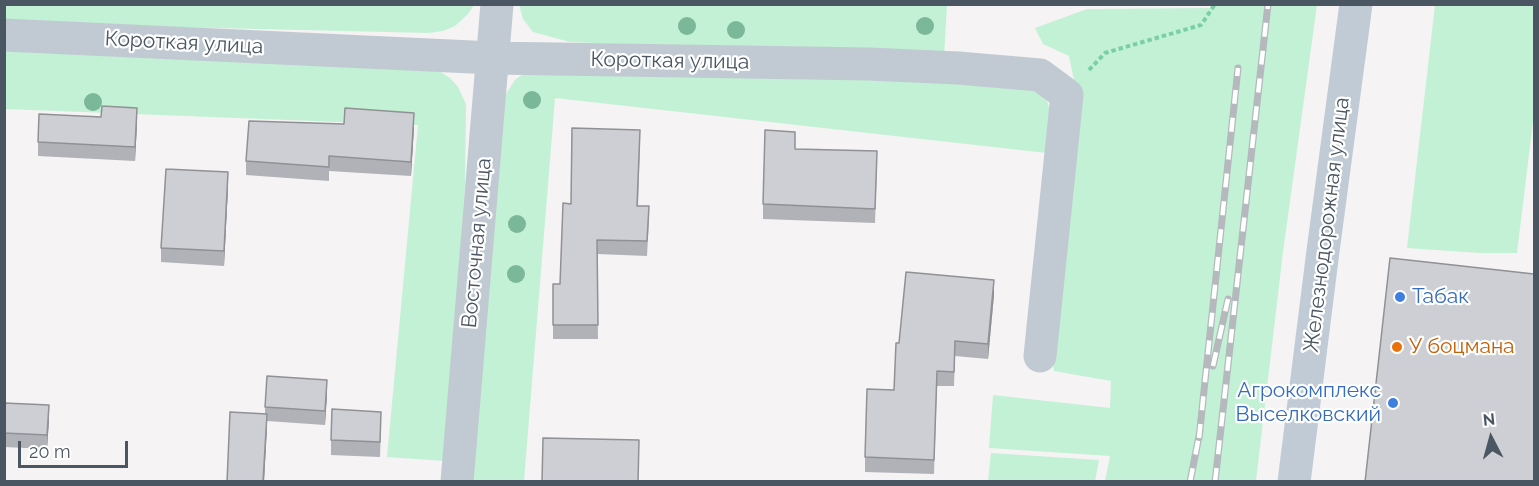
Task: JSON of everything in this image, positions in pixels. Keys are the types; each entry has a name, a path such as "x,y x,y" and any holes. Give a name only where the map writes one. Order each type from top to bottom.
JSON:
{"main road":[{"name":"Железнодорожная улица","path":"1294,482 1356,4"}],"street":[{"name":"Восточная улица","path":"457,482 497,4"},
{"name":"Короткая улица","path":"4,35 493,58 857,64 958,68 1040,75 1066,95"},
{"path":"1040,356 1066,95"}],"path":[{"path":"1066,95 1105,53 1201,25 1215,4"}],"green space":[{"path":"5,4 474,5 455,26 429,33 5,23"},
{"path":"519,4 947,5 944,57 570,42 533,32 523,19"},
{"path":"1213,4 1317,5 1283,252 1256,481 1105,481 1110,456 989,448 993,395 1110,408 1111,381 1054,371 1047,334 1078,100 1069,56 1043,44 1035,28 1087,9 1212,8"},
{"path":"1435,5 1534,5 1534,113 1517,253 1407,248"},
{"path":"5,49 439,71 450,78 458,87 466,104 465,185 445,461 387,457 418,125 5,109"},
{"path":"527,71 985,79 1036,88 1047,101 1055,122 1047,153 555,98 524,481 472,482 503,107 507,92 515,80"},
{"path":"991,453 1099,460 1095,481 988,481"}],"building":[{"path":"102,106 137,108 135,147 38,142 39,114 101,117"},
{"path":"345,108 414,113 411,162 329,156 329,167 246,161 249,121 344,124"},
{"path":"572,128 640,130 637,206 649,206 647,241 597,240 598,325 553,325 553,284 560,284 563,203 571,204"},
{"path":"765,130 795,132 795,149 877,151 875,209 763,204"},
{"path":"166,169 228,172 224,251 161,248"},
{"path":"1390,258 1534,274 1534,482 1365,482"},
{"path":"906,272 994,280 988,344 955,341 954,372 937,371 934,460 865,457 867,389 894,390 896,343 899,343"},
{"path":"267,376 327,380 325,411 265,407"},
{"path":"4,403 49,405 47,435 4,433"},
{"path":"332,409 381,412 380,442 331,440"},
{"path":"230,412 267,414 263,482 227,482"},
{"path":"543,438 639,440 638,482 542,482"}],"railway":[{"path":"1215,482 1268,4"},
{"path":"1199,438 1238,68"},
{"path":"1213,366 1228,299"},
{"path":"1190,482 1200,431"}],"place":[{"name":"Табак","path":"1400,297"},
{"name":"У боцмана","path":"1397,347"},
{"name":"Агрокомплекс Выселковский","path":"1393,403"}]}
